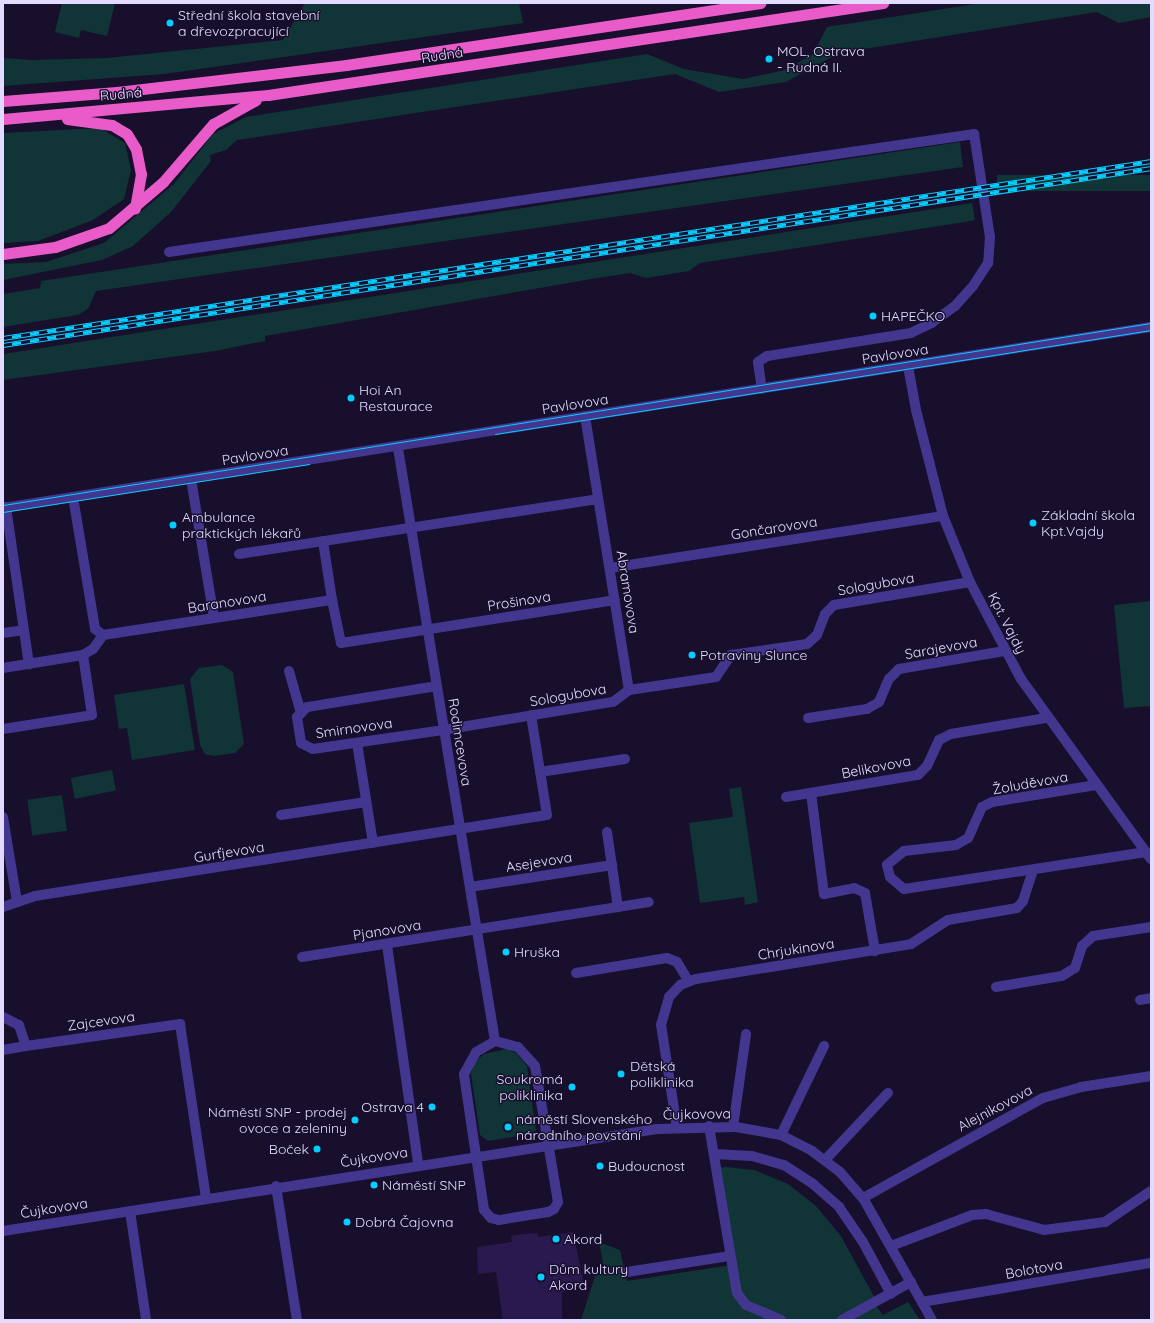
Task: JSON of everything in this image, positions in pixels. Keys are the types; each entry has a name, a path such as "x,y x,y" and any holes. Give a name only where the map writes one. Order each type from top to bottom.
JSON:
{"highway":[{"name":"Rudná","path":"3,101 270,75 760,3"},
{"name":"Rudná","path":"3,119 268,96 883,3"},
{"path":"3,254 38,251 71,243 109,228 134,209 163,182 212,124 234,110 268,96"},
{"path":"43,116 105,124 127,134 136,149 141,174 134,209"}],"street":[{"path":"169,252 974,134 988,221 988,263 955,306 932,323 911,332 767,356 758,362 762,388"},
{"name":"Pavlovova","path":"4,508 398,448 585,416 1151,327"},
{"name":"Kpt. Vajdy","path":"908,366 916,410 943,516 970,582 1004,651 1046,718 1149,856"},
{"name":"Abramovova","path":"585,416 629,690"},
{"name":"Rodimcevova","path":"398,448 495,1042"},
{"path":"191,479 214,618"},
{"path":"3,668 83,655 92,648 102,635 95,629 73,497"},
{"path":"239,554 598,499"},
{"path":"4,508 29,664"},
{"name":"Gončarovova","path":"610,568 943,516"},
{"path":"323,541 332,600 341,643 428,629"},
{"name":"Sologubova","path":"443,730 613,702 629,690 716,677 731,655 807,644 817,635 825,614 834,605 970,582"},
{"name":"Baranovova","path":"102,635 332,600"},
{"name":"Prošinova","path":"428,629 615,600"},
{"path":"3,634 24,630"},
{"name":"Sarajevova","path":"808,718 867,709 879,702 890,679 899,669 1004,651"},
{"path":"3,729 92,715 83,655"},
{"name":"Smirnovova","path":"289,671 301,713"},
{"name":"Smirnovova","path":"437,686 307,707 297,717 301,743 313,749 443,730"},
{"path":"531,715 540,772 625,759"},
{"name":"Belikovova","path":"786,797 918,775 928,766 939,740 951,734 1046,718"},
{"path":"357,743 373,843"},
{"name":"Gurťjevova","path":"3,907 35,896 460,830 547,815 540,772"},
{"name":"Žoluděvova","path":"1033,871 904,889 890,877 887,865 904,851 956,845 968,838 982,808 992,802 1096,785"},
{"path":"811,793 824,894 854,888 865,893 876,951"},
{"path":"281,815 366,802"},
{"path":"3,817 6,850 17,902"},
{"path":"607,832 618,907"},
{"path":"1033,871 1149,856"},
{"name":"Asejevova","path":"470,887 612,865"},
{"name":"Chrjukinova","path":"677,1128 661,1025 669,997 680,985 689,982 911,944 948,920 1017,908 1023,901 1033,871"},
{"path":"477,930 649,902"},
{"path":"996,987 1062,976 1075,968 1082,946 1093,936 1151,927"},
{"name":"Pjanovova","path":"302,957 477,930"},
{"path":"387,945 418,1164"},
{"path":"576,973 668,958 677,962 689,982"},
{"path":"1140,1000 1151,998"},
{"path":"3,1017 19,1025 26,1046"},
{"name":"Zajcevova","path":"3,1050 180,1024 206,1198"},
{"path":"733,1127 746,1034"},
{"path":"495,1042 518,1047 532,1060 549,1145 556,1207 548,1212 502,1220 491,1218 484,1210 475,1156 465,1069 476,1052 495,1042"},
{"path":"781,1135 824,1046"},
{"name":"Alejnikovova","path":"863,1198 1043,1098 1081,1087 1151,1076"},
{"path":"825,1160 888,1093"},
{"path":"709,1126 729,1256 737,1293 746,1304 781,1320"},
{"name":"Čujkovova","path":"3,1231 276,1186 549,1145 677,1128 709,1126 733,1127 781,1135 825,1160 840,1172 863,1198 932,1320"},
{"path":"714,1154 759,1158 784,1165 813,1184 843,1213 863,1242 891,1294"},
{"path":"276,1186 297,1320"},
{"path":"891,1246 972,1215 986,1214 1044,1230 1105,1222 1151,1191"},
{"path":"130,1211 146,1320"},
{"path":"627,1272 729,1256"},
{"name":"Bolotova","path":"922,1302 1151,1263"},
{"path":"842,1320 911,1282"}],"green space":[{"path":"62,3 115,3 107,36 81,30 79,38 55,32"},
{"path":"305,3 519,3 523,23 164,74 3,86 3,58 31,60 107,58 283,40"},
{"path":"982,3 1151,3 1151,17 1119,23 1097,12 839,53 786,82 719,92 675,74 237,140 226,150 210,155 211,161 171,212 133,246 102,260 3,280 3,264 46,262 104,243 174,184 213,134 246,117 647,54 684,69 743,79 785,70 813,54 827,27"},
{"path":"100,128 125,143 131,170 124,199 93,220 38,241 3,243 3,133"},
{"path":"960,142 963,167 96,291 88,309 78,315 3,327 3,294 40,288 41,281"},
{"path":"997,175 1151,175 1151,191 997,191"},
{"path":"972,203 975,220 965,222 700,263 689,271 646,278 630,273 597,278 265,336 265,341 215,351 3,380 3,354"},
{"path":"1151,601 1151,706 1124,708 1114,605"},
{"path":"222,665 233,672 244,744 235,753 214,756 205,754 200,745 190,679 199,668"},
{"path":"184,684 195,750 132,760 127,728 119,729 114,695"},
{"path":"112,770 116,791 75,799 71,778"},
{"path":"741,787 758,902 745,905 744,897 700,903 689,823 733,817 729,789"},
{"path":"62,795 67,831 32,836 27,800"},
{"path":"506,1049 516,1053 527,1066 536,1131 532,1134 488,1141 480,1135 471,1074 475,1062 484,1054"},
{"path":"727,1167 754,1170 788,1184 816,1206 841,1236 877,1302 842,1320 581,1320 595,1276 605,1273 599,1242 620,1250 627,1281 731,1265 716,1168"},
{"path":"908,1302 920,1320 847,1320 876,1306 883,1315"}],"building":[{"name":"Dům kultury Akord","path":"573,1232 583,1280 581,1286 562,1292 562,1320 503,1320 496,1272 478,1274 477,1247 512,1242 511,1236 537,1233 538,1237"}],"tram line":[{"path":"3,505 1151,323"},
{"path":"495,434 1151,330"},
{"path":"3,512 309,464"}],"railway":[{"path":"3,338 1151,161"},
{"path":"3,345 1151,168"}],"place":[{"name":"Střední škola stavební a dřevozpracující","path":"170,23"},
{"name":"MOL, Ostrava - Rudná II.","path":"769,59"},
{"name":"HAPEČKO","path":"873,316"},
{"name":"Hoi An Restaurace","path":"351,398"},
{"name":"Základní škola Kpt.Vajdy","path":"1033,523"},
{"name":"Ambulance praktických lékařů","path":"173,525"},
{"name":"Potraviny Slunce","path":"692,655"},
{"name":"Hruška","path":"506,952"},
{"name":"Dětská poliklinika","path":"621,1074"},
{"name":"Soukromá poliklinika","path":"572,1087"},
{"name":"Ostrava 4","path":"432,1107"},
{"name":"Náměstí SNP - prodej ovoce a zeleniny","path":"355,1120"},
{"name":"náměstí Slovenského národního povstání","path":"508,1127"},
{"name":"Boček","path":"317,1149"},
{"name":"Budoucnost","path":"600,1166"},
{"name":"Náměstí SNP","path":"374,1185"},
{"name":"Dobrá Čajovna","path":"347,1222"},
{"name":"Akord","path":"556,1239"},
{"name":"Dům kultury Akord","path":"541,1277"}]}
